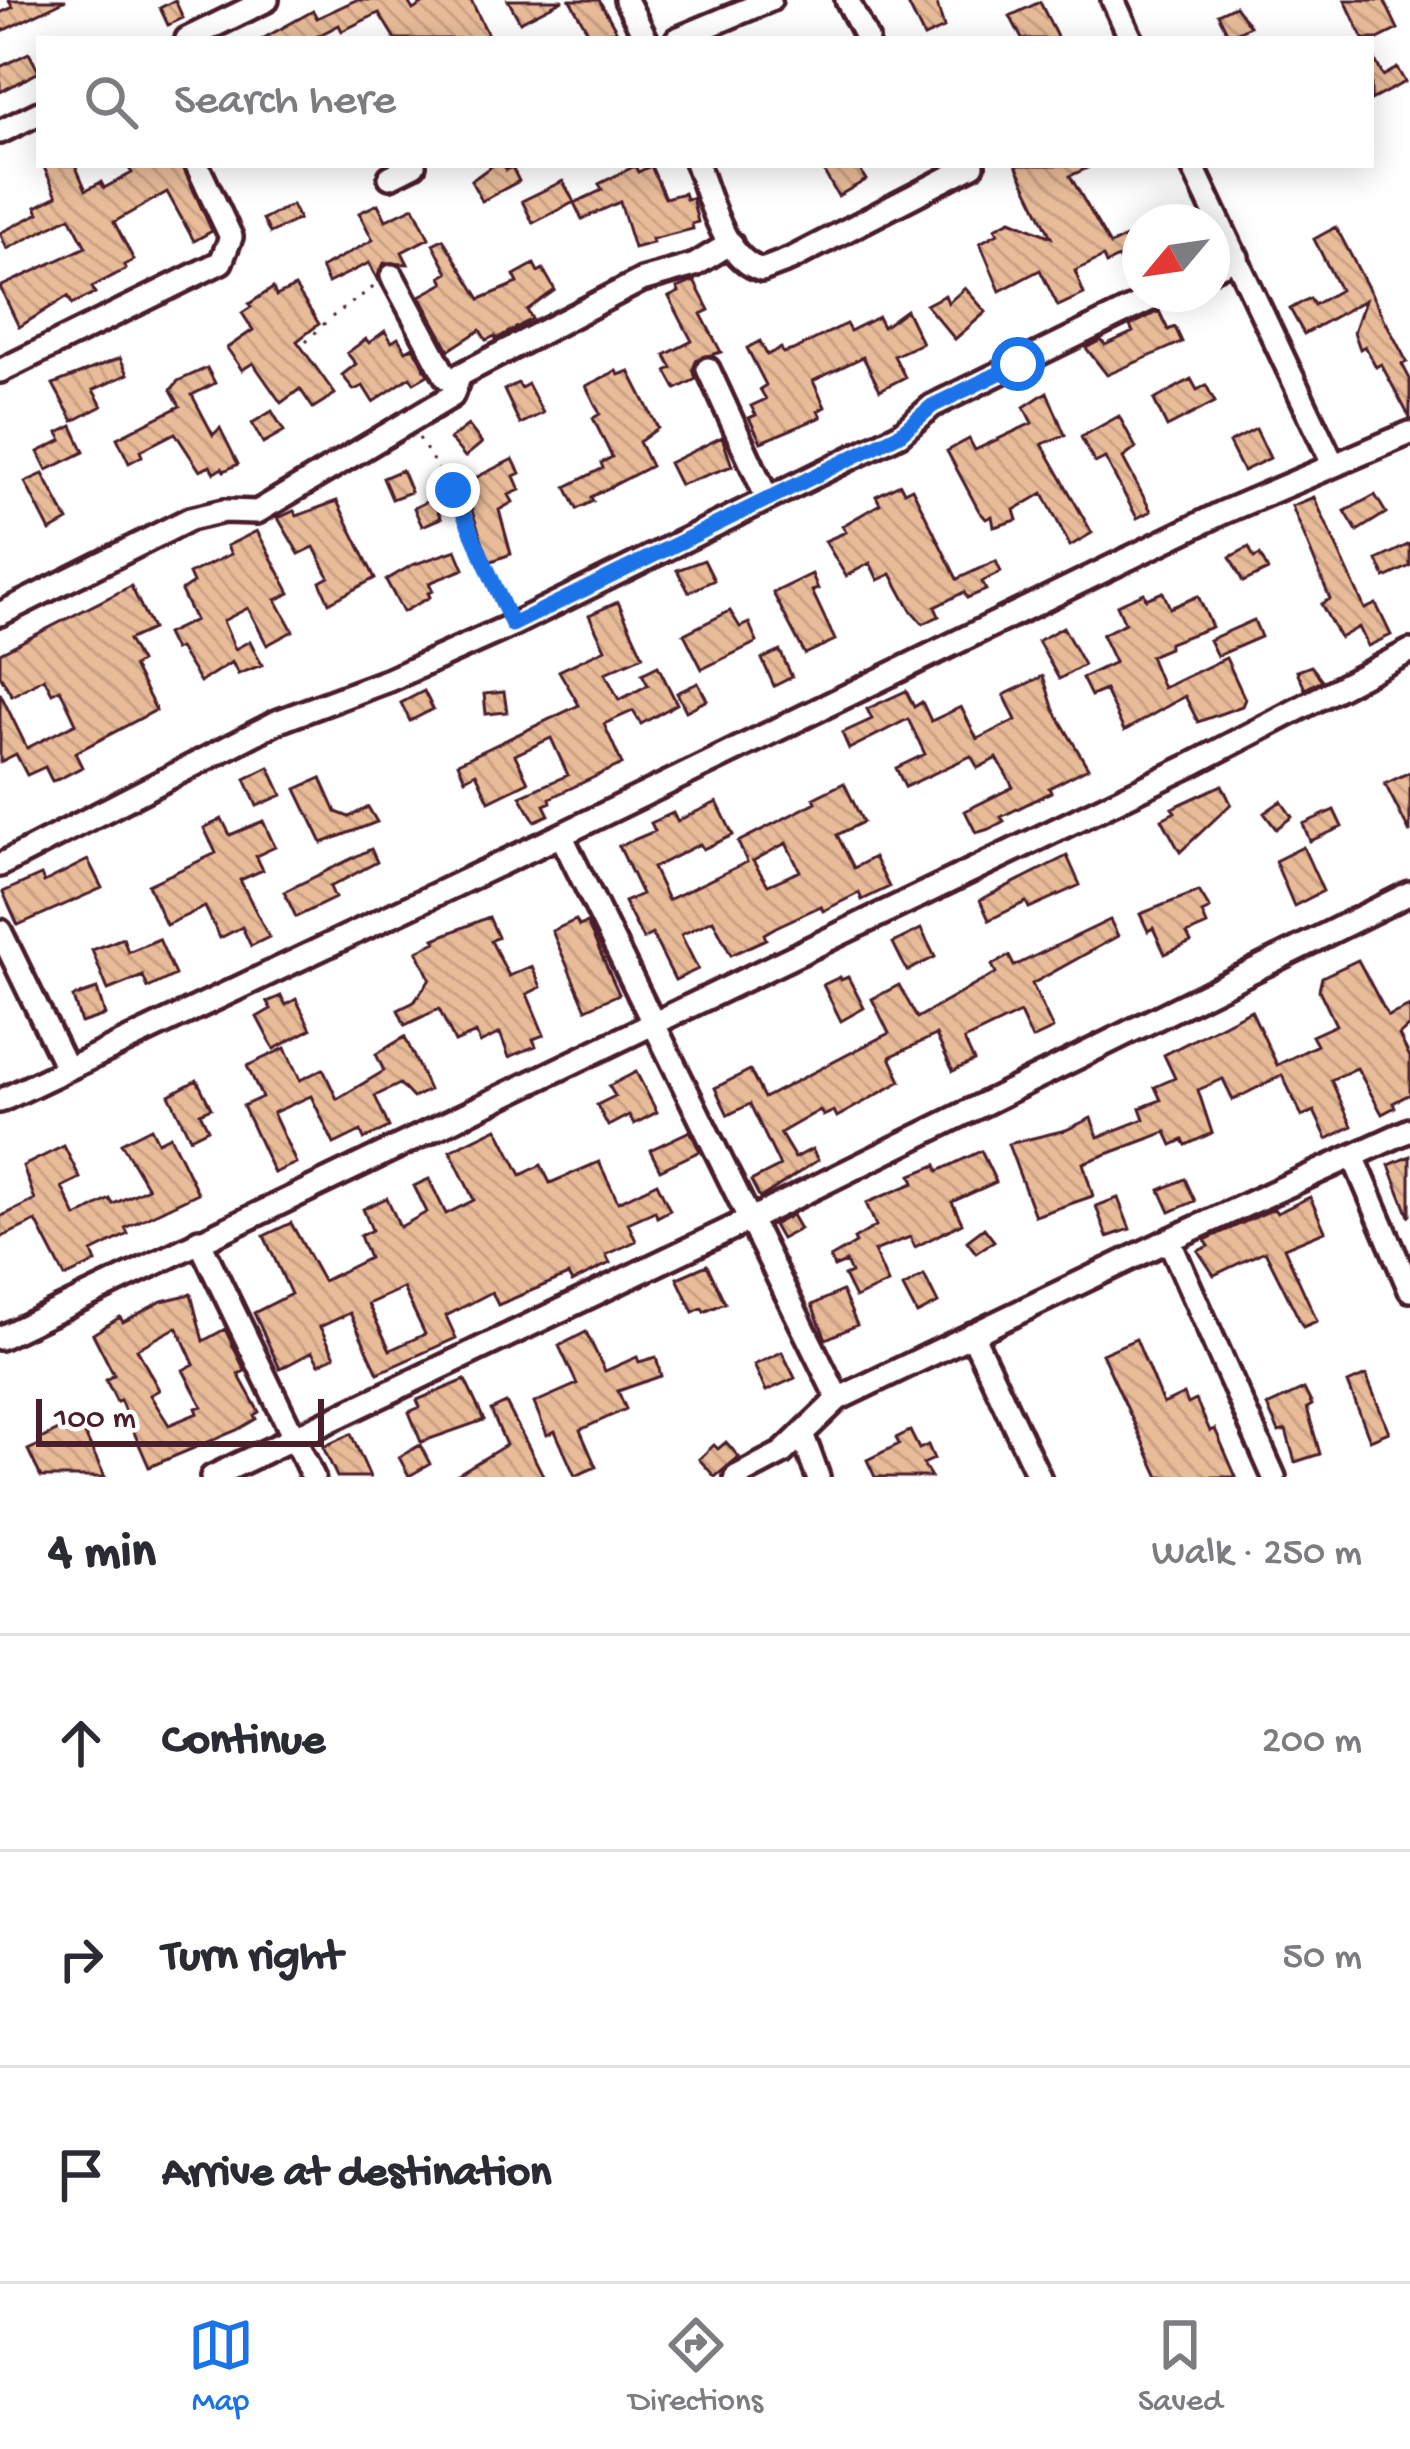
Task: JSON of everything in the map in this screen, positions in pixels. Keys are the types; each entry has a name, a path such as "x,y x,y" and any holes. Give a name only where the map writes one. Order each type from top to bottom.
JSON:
{"street":[{"path":"193,36 267,0"},
{"path":"626,0 644,36"},
{"path":"684,36 770,0"},
{"path":"847,0 865,36"},
{"path":"1113,0 1131,36"},
{"path":"0,132 36,114"},
{"path":"0,371 221,262 231,237 198,168"},
{"path":"390,177 408,168"},
{"path":"698,168 731,243 751,267 774,267 967,168"},
{"path":"1193,168 1333,464"},
{"path":"0,614 190,519 224,511 257,512 452,396 460,375 641,280 717,255 731,243"},
{"path":"1230,260 1237,257"},
{"path":"392,276 446,377 456,386"},
{"path":"0,866 279,721 389,680 512,625 900,434 932,406 1124,312"},
{"path":"709,369 767,498"},
{"path":"0,1101 1222,513 1410,433"},
{"path":"0,1338 1189,766 1410,651"},
{"path":"561,835 838,1399"},
{"path":"212,1477 748,1220 1410,893"},
{"path":"0,931 67,1069"},
{"path":"736,1477 782,1453 838,1399 1410,1130"},
{"path":"1353,1156 1410,1290"},
{"path":"199,1240 313,1477"},
{"path":"1169,1240 1274,1477"},
{"path":"972,1334 1039,1477"},
{"path":"802,1436 818,1477"}],"path":[{"path":"306,342 329,319 392,276"},
{"path":"409,422 465,513 512,625"}],"building":[{"path":"9,0 66,0 0,32 0,13 13,7"},
{"path":"175,0 183,18 168,25 160,8"},
{"path":"356,0 407,0 413,10 429,0 471,0 489,36 393,36 379,13 342,31 339,25 318,36 267,36 313,11 317,18"},
{"path":"508,0 563,0 520,22"},
{"path":"570,0 599,0 616,30 590,36"},
{"path":"906,0 936,0 944,28 924,36"},
{"path":"1345,0 1384,0 1398,29 1378,39 1362,36"},
{"path":"1040,2 1057,36 1020,36 1010,16"},
{"path":"1235,6 1250,26 1229,36 1218,14"},
{"path":"29,53 36,74 0,92 0,67"},
{"path":"1374,58 1383,76 1397,68 1405,82 1374,98"},
{"path":"44,168 76,168 86,190 101,182 104,188 132,173 129,168 183,168 212,231 194,241 167,192 114,222 134,260 124,265 126,269 92,287 95,293 72,304 68,296 19,327 0,287 86,247 70,217 7,249 0,233 39,213 36,207 57,196"},
{"path":"489,168 512,168 519,181 482,201 471,181"},
{"path":"631,168 638,172 652,168 665,198 684,193 686,199 692,198 698,222 692,224 693,229 634,248 620,202 582,219 574,203 602,190 599,184"},
{"path":"822,168 859,168 866,180 838,196"},
{"path":"1017,168 1087,168 1070,176 1110,245 1122,239 1122,266 1118,258 1106,264 1103,257 1075,271 1084,294 1058,306 1040,270 1000,291 980,243 1011,220 1051,237"},
{"path":"563,181 574,202 533,223 522,201"},
{"path":"378,204 386,220 414,207 429,238 402,252 408,264 384,263 377,279 369,263 328,283 321,268 373,240 359,213"},
{"path":"292,205 299,219 270,233 263,219"},
{"path":"1336,227 1407,362 1402,364 1410,379 1410,418 1381,364 1376,367 1365,346 1360,349 1354,332 1365,300 1304,334 1290,309 1310,298 1314,305 1340,290 1314,239"},
{"path":"443,239 480,299 518,283 514,275 534,264 538,272 543,269 555,290 527,310 532,319 496,339 486,340 480,330 449,350 420,296 444,283 441,277 448,273 433,244"},
{"path":"694,281 709,310 701,314 721,352 697,359 696,379 676,389 666,371 672,368 665,355 692,341 669,297"},
{"path":"295,287 319,324 297,341 335,394 313,408 300,389 281,403 253,363 242,370 227,348 253,330 242,313 249,304 273,288 276,296"},
{"path":"965,288 986,312 955,339 926,305 945,295 948,303"},
{"path":"906,310 922,343 894,356 905,377 880,390 863,357 813,381 825,407 818,411 821,417 761,442 749,418 756,415 751,406 766,399 760,389 766,385 747,348 760,341 767,355 781,348 783,353 846,324 850,331 878,317 883,327"},
{"path":"1159,312 1168,330 1175,327 1182,342 1107,375 1086,348 1133,332 1130,326"},
{"path":"385,331 392,342 398,338 406,351 413,347 428,375 414,383 410,377 373,402 363,386 354,390 342,375 356,364 347,353"},
{"path":"120,358 128,374 93,390 102,406 73,421 53,384"},
{"path":"207,368 215,383 192,395 213,435 220,428 238,464 214,473 210,466 200,471 175,433 140,451 142,456 129,463 117,438 180,406 171,390 178,381"},
{"path":"616,371 619,375 629,371 658,428 639,442 651,466 577,509 566,487 603,468 601,463 612,457 593,418 600,414 586,386"},
{"path":"1191,379 1197,390 1206,385 1215,402 1167,427 1154,400"},
{"path":"518,383 521,388 528,384 543,413 520,424 504,390"},
{"path":"1047,392 1065,435 1042,444 1092,533 1070,546 1043,493 1014,510 1017,520 994,527 992,516 986,519 979,511 947,451 969,439 975,450 1032,423 1024,407"},
{"path":"272,411 284,431 263,443 252,423"},
{"path":"1119,416 1136,448 1123,458 1151,511 1137,518 1105,458 1095,463 1081,437"},
{"path":"468,425 482,443 465,457 450,439"},
{"path":"72,426 84,452 47,470 38,452 62,440 58,433"},
{"path":"1256,429 1270,458 1243,471 1229,443"},
{"path":"722,437 732,466 680,485 669,463"},
{"path":"513,459 520,473 514,476 520,490 509,495 513,502 499,510 511,554 489,562 463,484"},
{"path":"402,470 411,492 392,499 383,478"},
{"path":"43,474 68,521 50,531 25,482"},
{"path":"900,484 904,492 912,488 957,579 996,561 1001,572 982,582 986,590 967,598 964,592 935,607 939,616 923,624 891,574 878,580 870,563 846,576 825,541 846,532 842,526 880,504 876,496"},
{"path":"1375,495 1386,513 1357,531 1345,511"},
{"path":"1314,497 1365,609 1376,604 1391,635 1368,646 1359,627 1340,638 1321,604 1330,599 1292,506"},
{"path":"432,499 441,518 422,526 414,508"},
{"path":"337,501 375,578 329,603 320,582 329,577 314,547 299,554 278,518"},
{"path":"257,531 290,593 276,600 293,631 267,645 248,608 223,621 235,649 250,641 262,665 238,674 232,662 200,682 166,634 195,620 181,591 193,583 189,574 231,554 227,546"},
{"path":"1410,544 1410,566 1385,578 1377,560"},
{"path":"1249,547 1268,570 1243,582 1230,557"},
{"path":"456,550 464,569 429,583 430,597 403,612 386,580"},
{"path":"704,560 714,580 689,592 677,570"},
{"path":"812,574 818,589 812,591 835,640 805,654 773,593"},
{"path":"131,586 152,629 128,640 140,662 133,666 156,710 75,753 82,767 59,779 52,781 45,767 27,775 16,754 0,762 0,693 27,748 76,723 60,689 52,693 44,678 12,696 0,675 0,653"},
{"path":"1163,592 1170,608 1198,596 1212,627 1169,643 1169,648 1150,656 1163,688 1226,658 1245,699 1242,706 1198,722 1185,696 1124,731 1105,690 1091,696 1082,678 1115,662 1102,635 1125,623 1117,605 1144,593 1146,599"},
{"path":"618,602 643,656 605,673 619,700 648,685 642,674 658,666 677,704 641,724 633,711 604,724 622,764 550,798 544,805 549,815 535,821 520,796 568,775 551,738 515,755 528,782 489,801 476,773 465,779 458,763 579,705 559,671 605,649 589,615"},
{"path":"730,611 740,627 749,623 757,642 702,669 684,634"},
{"path":"1254,620 1261,637 1217,656 1209,640"},
{"path":"1063,627 1084,665 1059,679 1038,641"},
{"path":"780,651 792,677 774,686 762,659"},
{"path":"1311,666 1322,680 1305,689 1297,671"},
{"path":"1043,676 1054,710 1088,768 1001,817 1004,821 976,833 965,811 1013,787 997,758 978,768 971,756 905,787 896,768 925,754 908,719 849,749 842,733 872,719 867,709 906,691 914,707 922,702 931,721 961,707 977,739 1016,720 1004,695"},
{"path":"698,683 707,700 686,711 677,693"},
{"path":"424,691 433,709 410,721 401,703"},
{"path":"504,692 507,712 486,714 484,694"},
{"path":"269,767 282,795 257,806 245,779"},
{"path":"1410,772 1410,833 1385,784"},
{"path":"321,778 336,812 349,817 368,807 377,822 322,843 296,789"},
{"path":"844,783 863,822 837,835 854,868 874,857 889,887 862,900 859,893 823,911 821,906 731,955 713,920 681,935 698,969 675,980 652,934 643,939 624,902 642,894 619,846 655,831 651,823 673,813 677,821 717,802 733,835 703,849 700,844 653,868 668,900 747,862 738,842 816,802 814,798","holes":["786,843 800,871 768,885 753,861"]},
{"path":"1222,785 1231,804 1180,852 1162,819 1175,812 1172,808"},
{"path":"1281,801 1292,817 1276,829 1264,813"},
{"path":"1334,810 1342,827 1310,841 1303,824"},
{"path":"222,819 230,835 263,821 275,847 256,856 263,870 240,880 269,937 251,946 242,927 220,938 205,907 166,925 148,885 216,853 204,828"},
{"path":"1303,847 1323,891 1294,906 1275,861"},
{"path":"371,849 377,862 330,887 335,898 296,917 284,892"},
{"path":"1067,856 1080,885 989,920 980,900"},
{"path":"88,860 102,888 18,925 3,892 41,875 44,882"},
{"path":"1199,891 1210,909 1202,913 1207,925 1187,934 1191,942 1165,954 1153,928 1148,931 1140,914"},
{"path":"489,917 498,937 491,941 509,976 532,966 541,987 527,994 544,1035 533,1039 536,1046 509,1057 500,1033 480,1043 476,1033 455,1042 439,1009 405,1025 398,1010 414,1002 430,979 417,951"},
{"path":"576,920 579,926 587,923 619,994 586,1009 552,931"},
{"path":"1110,920 1118,936 1032,984 1053,1029 1032,1039 1020,1013 964,1040 974,1061 953,1071 936,1035 890,1057 901,1081 837,1117 834,1111 823,1116 820,1110 780,1133 795,1158 812,1149 818,1160 760,1198 751,1181 780,1166 750,1104 728,1115 715,1088 750,1070 764,1098 889,1033 872,999 899,985 917,1018 996,973 992,965 1009,956 1014,966"},
{"path":"921,929 935,957 907,971 893,943"},
{"path":"123,938 128,952 159,939 175,975 148,988 143,976 108,990 92,950"},
{"path":"1358,960 1388,1016 1410,1006 1410,1025 1399,1035 1410,1057 1410,1094 1393,1103 1395,1107 1382,1114 1357,1068 1331,1080 1352,1126 1327,1139 1314,1111 1302,1116 1282,1075 1233,1100 1223,1079 1198,1090 1212,1133 1186,1145 1183,1140 1172,1145 1166,1132 1083,1163 1093,1196 1035,1216 1008,1144 1066,1130 1091,1118 1098,1137 1144,1119 1140,1108 1161,1100 1155,1087 1175,1078 1164,1055 1251,1010 1277,1065 1317,1045 1312,1036 1336,1025 1319,990 1322,977"},
{"path":"848,977 864,1008 841,1021 823,985"},
{"path":"97,989 105,1015 81,1023 73,997"},
{"path":"281,996 286,1005 296,999 311,1029 274,1049 257,1017 271,1009 267,1002"},
{"path":"405,1037 429,1090 413,1098 400,1084 375,1096 389,1127 364,1139 361,1131 334,1144 311,1096 273,1113 296,1163 274,1173 243,1106 262,1097 247,1066 285,1048 300,1080 323,1069 337,1099 384,1071 376,1054"},
{"path":"636,1072 657,1112 634,1124 629,1115 608,1126 597,1105 615,1096 609,1086"},
{"path":"197,1080 211,1108 200,1113 208,1129 190,1138 169,1095"},
{"path":"151,1128 158,1142 170,1136 198,1193 125,1228 128,1234 92,1252 96,1262 65,1277 36,1221 0,1238 0,1217 35,1200 23,1166 64,1146 80,1178 62,1187 76,1217 110,1199 113,1204 148,1188 121,1143"},
{"path":"497,1128 521,1175 541,1165 550,1183 599,1162 618,1202 657,1183 670,1210 628,1223 636,1241 606,1255 610,1263 572,1282 568,1275 498,1305 492,1292 446,1316 456,1338 378,1373 350,1313 320,1327 335,1356 319,1364 312,1352 280,1369 254,1313 291,1294 264,1236 291,1223 323,1281 369,1258 360,1236 372,1230 363,1209 387,1198 400,1227 427,1212 414,1186 429,1179 446,1214 474,1200 450,1151","holes":["403,1288 425,1334 390,1350 368,1304"]},
{"path":"690,1131 700,1151 660,1170 650,1150"},
{"path":"981,1151 996,1182 952,1202 962,1223 915,1247 910,1237 874,1251 888,1283 855,1298 844,1276 851,1273 846,1262 834,1267 830,1258 876,1226 866,1203 914,1183 911,1175 936,1165 938,1171"},
{"path":"1410,1156 1410,1215 1409,1216 1389,1165"},
{"path":"1185,1179 1195,1201 1170,1212 1160,1190"},
{"path":"1310,1197 1325,1231 1284,1248 1317,1321 1303,1327 1265,1251 1214,1275 1198,1251 1209,1246 1205,1240"},
{"path":"1118,1198 1130,1229 1107,1237 1096,1206"},
{"path":"792,1215 800,1229 781,1239 773,1225"},
{"path":"984,1228 994,1241 976,1253 967,1241"},
{"path":"707,1265 725,1303 693,1312 677,1278"},
{"path":"924,1275 938,1303 917,1314 903,1287"},
{"path":"842,1291 857,1325 826,1339 812,1305"},
{"path":"191,1294 203,1341 225,1329 245,1371 238,1374 259,1412 237,1430 149,1467 120,1400 117,1402 106,1380 114,1375 93,1334 120,1317 123,1322 162,1301","holes":["177,1327 194,1364 183,1370 202,1406 196,1408 198,1413 169,1425 150,1395 159,1390 137,1349"]},
{"path":"586,1332 605,1371 637,1357 639,1362 656,1357 661,1376 618,1391 626,1409 580,1430 596,1467 575,1476 555,1431 547,1435 534,1403 577,1384 559,1346"},
{"path":"1136,1339 1163,1404 1184,1394 1188,1404 1196,1400 1236,1477 1159,1477 1102,1354"},
{"path":"782,1352 795,1378 766,1391 754,1365"},
{"path":"1366,1375 1389,1432 1370,1440 1348,1383"},
{"path":"465,1380 484,1420 421,1442 409,1412 420,1407 417,1400"},
{"path":"1304,1389 1312,1405 1307,1408 1320,1454 1295,1462 1286,1430 1279,1432 1267,1406"},
{"path":"506,1403 544,1477 453,1477 506,1445 491,1410"},
{"path":"78,1420 105,1477 41,1477 28,1450"},
{"path":"910,1431 919,1449 928,1445 934,1459 923,1464 931,1477 875,1477 867,1460 899,1444 896,1438"},
{"path":"351,1434 370,1477 337,1477 323,1447"},
{"path":"726,1442 739,1457 715,1477 699,1459 714,1445 718,1449"},
{"path":"420,1445 430,1464 409,1476 399,1457"}],"route":[{"path":"453,490 512,625 900,434 932,406 1018,364"}]}
